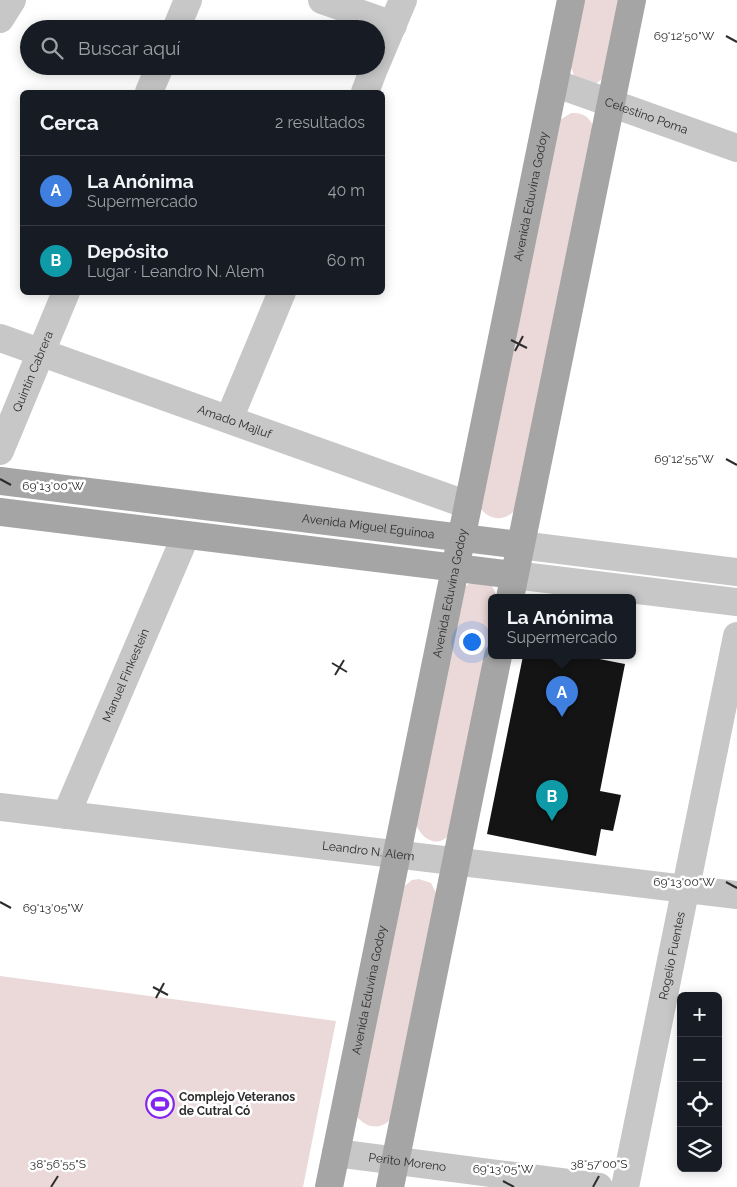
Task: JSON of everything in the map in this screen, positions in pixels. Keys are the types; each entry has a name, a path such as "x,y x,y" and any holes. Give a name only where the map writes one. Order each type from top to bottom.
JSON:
{"main road":[{"name":"Avenida Eduvina Godoy","path":"329,1187 571,0"},
{"path":"0,512 455,567 512,586 632,0"},
{"name":"Avenida Miguel Eguinoa","path":"0,481 520,546"},
{"path":"390,1187 497,659"}],"street":[{"path":"0,19 12,0"},
{"path":"180,20 188,0"},
{"path":"322,0 378,20"},
{"path":"385,42 403,0"},
{"path":"385,22 392,25"},
{"path":"150,90 156,75"},
{"path":"365,90 372,75"},
{"name":"Celestino Poma","path":"554,83 737,148"},
{"name":"Quintín Cabrera","path":"0,451 65,295"},
{"path":"229,419 281,295"},
{"name":"Amado Majluf","path":"0,338 468,505"},
{"name":"Manuel Finkestein","path":"66,815 186,535"},
{"name":"Avenida Miguel Eguinoa","path":"520,546 737,572"},
{"path":"512,586 624,594"},
{"path":"636,595 737,602"},
{"name":"Rogelio Fuentes","path":"625,1187 737,636"},
{"name":"Leandro N. Alem","path":"0,807 737,895"},
{"name":"Perito Moreno","path":"336,1153 598,1187"}],"shaded area":[{"path":"584,0 621,0 605,76 596,84 575,78 571,67"},
{"path":"571,113 579,113 586,116 594,128 518,507 508,515 498,518 488,515 479,506 560,120"},
{"path":"470,583 492,586 496,594 488,594 488,652 454,825 448,836 443,840 434,841 425,837 416,824 465,587"},
{"path":"419,879 431,883 437,895 392,1118 383,1125 370,1126 357,1117 402,888 412,880"},
{"name":"Complejo Veteranos de Cutral Có","path":"0,976 336,1021 303,1187 0,1187"}],"building":[{"path":"522,659 599,659 625,664 600,791 621,795 613,831 601,829 596,856 487,834"}],"place":[{"name":"La Anónima","path":"562,717"},
{"name":"Depósito","path":"552,821"},
{"name":"Complejo Veteranos de Cutral Có","path":"160,1104"}]}
